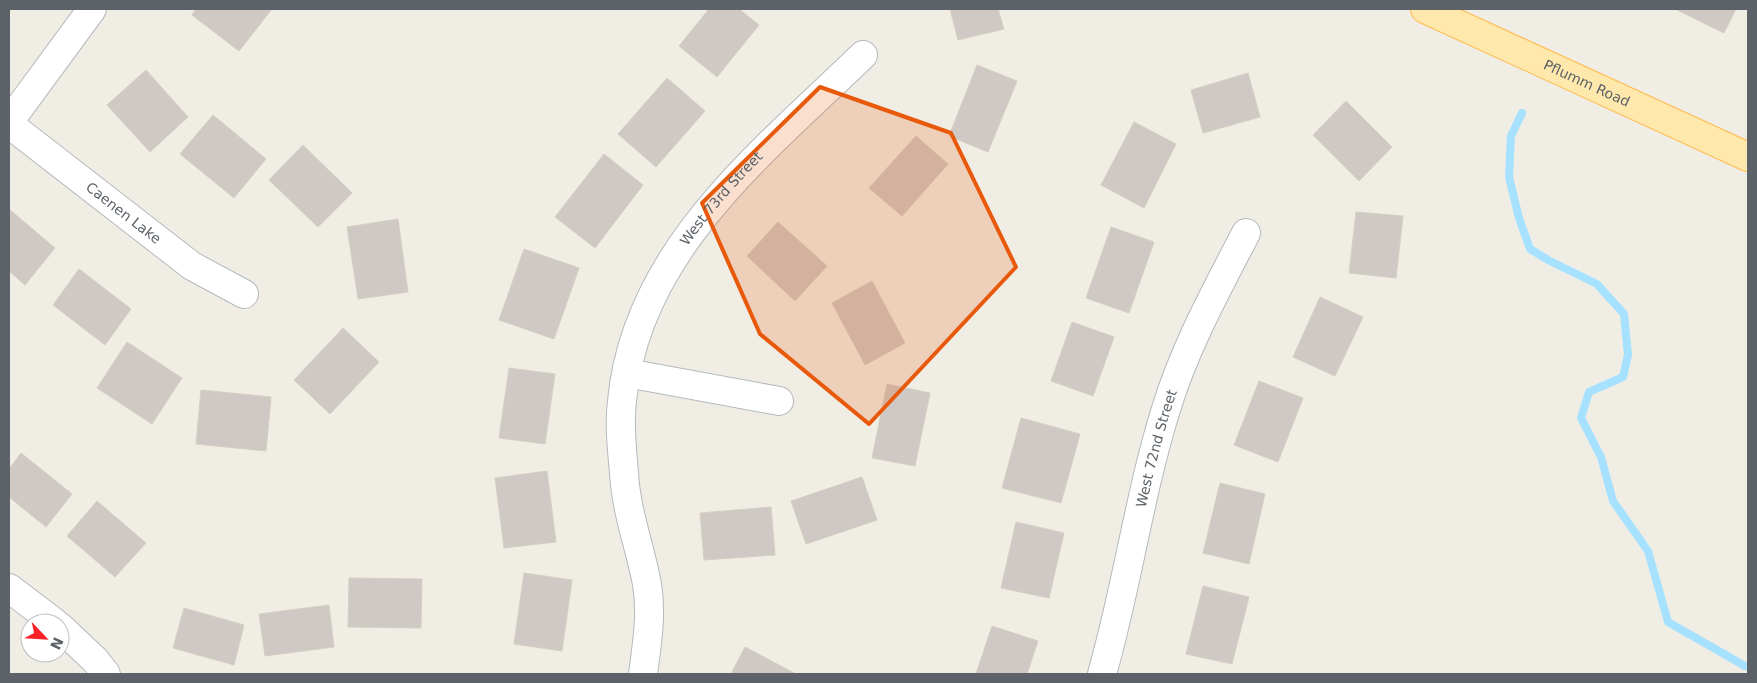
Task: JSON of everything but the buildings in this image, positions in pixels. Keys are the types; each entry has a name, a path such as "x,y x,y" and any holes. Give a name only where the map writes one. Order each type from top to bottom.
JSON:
{"main road":[{"name":"Pflumm Road","path":"1425,9 1748,157"}],"street":[{"path":"9,123 92,9"},
{"name":"West 73rd Street","path":"643,674 648,638 649,610 647,584 630,514 624,474 621,402 632,343 661,278 689,233 725,188 863,55"},
{"name":"Caenen Lake","path":"9,123 192,266 244,294"},
{"name":"West 72nd Street","path":"1102,674 1150,465 1166,409 1205,311 1246,233"},
{"path":"627,373 779,401"},
{"path":"9,588 42,613"},
{"path":"70,637 95,660 106,674"}],"highlighted area":[{"path":"820,87 951,133 1016,267 869,424 760,334 702,203"}],"waterway":[{"path":"1522,113 1511,136 1509,177 1519,218 1530,249 1597,284 1624,314 1628,355 1623,377 1589,392 1581,418 1601,457 1613,501 1648,551 1668,622 1745,666"}]}
